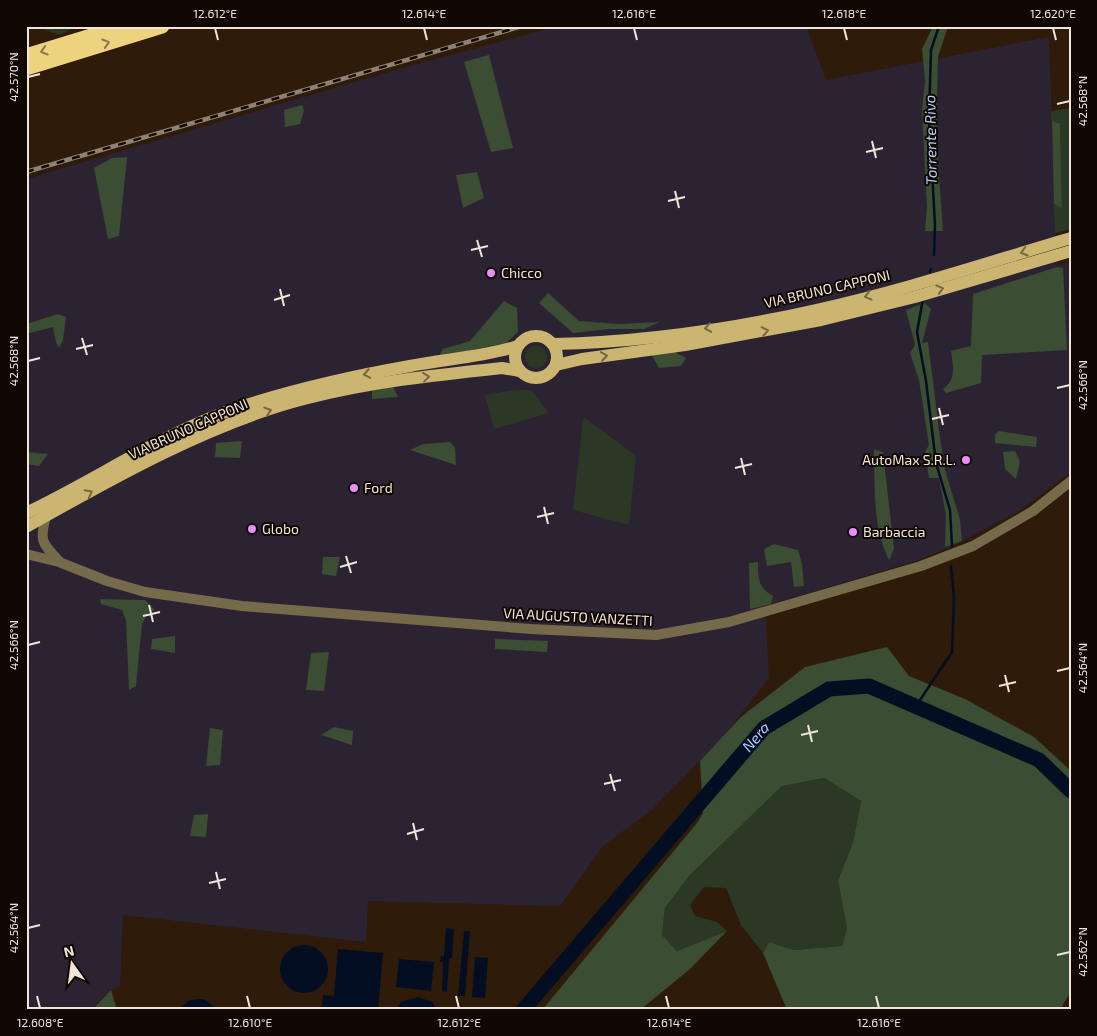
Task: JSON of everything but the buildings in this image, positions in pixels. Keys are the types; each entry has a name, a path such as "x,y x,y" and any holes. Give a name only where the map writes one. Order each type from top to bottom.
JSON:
{"highway":[{"path":"26,56 124,26"},
{"path":"26,68 162,26"}],"main road":[{"name":"VIA BRUNO CAPPONI","path":"26,513 157,442 239,407 322,383 498,352 518,346 526,338 539,336 554,344 588,344 660,336 816,310 1071,238"},
{"name":"VIA BRUNO CAPPONI","path":"26,527 160,456 238,420 303,399 378,384 502,368 520,371 526,376 539,378 550,374 556,365 582,359 685,345 821,320 915,297 1071,251"},
{"path":"554,344 558,354 556,365"},
{"path":"518,346 515,359 520,371"}],"street":[{"name":"VIA AUGUSTO VANZETTI","path":"26,554 59,562 107,582 145,592 242,606 531,629 656,635 729,622 921,566 972,546 1032,511 1071,481"},
{"name":"VIA AUGUSTO VANZETTI","path":"46,516 41,538 44,546 59,562"}],"shaded area":[{"path":"559,26 806,26 826,80 1049,37 1057,265 1071,261 1071,472 1016,513 955,545 916,561 765,606 769,678 723,737 653,809 603,846 560,906 368,901 366,942 123,915 120,986 111,990 90,1010 26,1010 26,179 406,67"}],"green space":[{"path":"36,26 71,29 60,35"},
{"path":"933,26 948,26 938,57 937,98 937,149 943,231 925,231 927,207 922,110 925,81 922,49"},
{"path":"489,55 513,148 491,152 464,62"},
{"path":"302,105 304,111 300,124 285,127 284,110"},
{"path":"1071,108 1071,229 1055,233 1054,204 1062,207 1060,125 1051,121 1051,111"},
{"path":"1052,121 1060,124 1062,208 1054,204"},
{"path":"127,157 119,236 108,239 94,168 112,158"},
{"path":"477,172 484,198 463,208 456,175"},
{"path":"1057,267 1063,268 1067,350 982,355 981,383 946,393 943,389 950,381 953,372 951,351 971,346 973,294"},
{"path":"548,293 579,321 619,324 660,322 644,329 608,329 573,333 539,303"},
{"path":"504,301 517,308 518,332 506,343 439,357 443,349 470,341"},
{"path":"925,303 931,309 922,343 928,342 945,470 960,520 962,541 945,547 946,515 939,478 929,478 925,452 929,445 919,380 910,353 915,345 906,310"},
{"path":"58,314 66,317 63,340 59,348 53,327 26,334 26,324"},
{"path":"536,346 544,349 547,357 544,365 536,368 528,365 525,357 528,349"},
{"path":"673,351 686,358 681,366 659,368 650,352"},
{"path":"392,385 398,397 372,399 372,390"},
{"path":"515,390 531,390 549,413 494,429 485,395"},
{"path":"585,418 636,456 629,525 573,510 583,419"},
{"path":"999,431 1037,437 1036,447 995,443 995,435"},
{"path":"242,441 240,458 215,457 216,443"},
{"path":"450,442 455,448 456,465 410,450 423,444"},
{"path":"874,449 883,452 894,549 889,560 877,520"},
{"path":"1015,451 1020,462 1016,479 1005,469 1003,452"},
{"path":"26,452 48,454 39,466 26,464"},
{"path":"774,544 798,550 802,564 804,586 794,587 791,562 767,566 764,549"},
{"path":"323,557 340,557 336,576 322,574"},
{"path":"758,562 760,582 764,590 773,596 771,604 750,609 749,563"},
{"path":"100,599 145,600 155,610 148,612 142,624 136,686 129,690 126,621 122,610 101,604"},
{"path":"175,636 175,653 151,649 152,639"},
{"path":"495,639 548,641 547,652 495,649"},
{"path":"887,647 909,676 965,699 1034,737 1071,771 1071,991 1060,1010 787,1010 763,953 769,942 794,950 842,946 847,929 838,881 853,842 861,801 824,778 782,786 690,875 665,908 662,935 677,951 727,931 690,969 640,1010 542,1010 697,823 703,813 700,761 741,717 805,667"},
{"path":"329,652 324,691 306,690 311,653"},
{"path":"334,727 353,731 352,745 321,735"},
{"path":"210,728 223,730 220,765 206,766"},
{"path":"824,778 861,801 853,842 838,881 847,929 842,946 794,950 769,942 763,953 741,925 726,888 704,887 690,905 695,916 717,922 727,931 677,951 662,935 665,908 690,875 782,786"},
{"path":"208,814 206,837 190,836 194,815"},
{"path":"111,990 117,1010 92,1010"}],"water":[{"path":"446,928 454,929 452,958 449,959 447,992 442,991 443,962 440,962 441,956 444,956"},
{"path":"464,931 470,931 465,996 458,996"},
{"path":"304,945 313,947 321,952 326,960 328,969 326,978 321,986 313,991 304,993 295,991 287,986 282,978 280,969 282,960 287,952 295,947"},
{"path":"338,949 383,953 378,1010 331,1010 322,1007 323,995 334,996"},
{"path":"475,957 488,958 485,998 472,997"},
{"path":"399,959 434,962 431,991 396,987"},
{"path":"418,997 432,1002 437,1010 395,1010 401,1002"},
{"path":"204,999 218,1010 178,1010 188,1001"}],"waterway":[{"name":"Torrente Rivo","path":"934,255 935,225 929,118 931,50 939,26"},
{"name":"Torrente Rivo","path":"923,299 917,332 926,381 936,463 950,510 952,546"},
{"name":"Torrente Rivo","path":"916,706 952,652 954,597 951,566"},
{"name":"Nera","path":"523,1010 764,728 829,689 869,686 1039,760 1071,791"}],"railway":[{"path":"26,172 522,26"}],"place":[{"name":"Chicco","path":"491,273"},
{"name":"AutoMax S.R.L.","path":"966,460"},
{"name":"Ford","path":"354,488"},
{"name":"Globo","path":"252,529"},
{"name":"Barbaccia","path":"853,532"}]}
